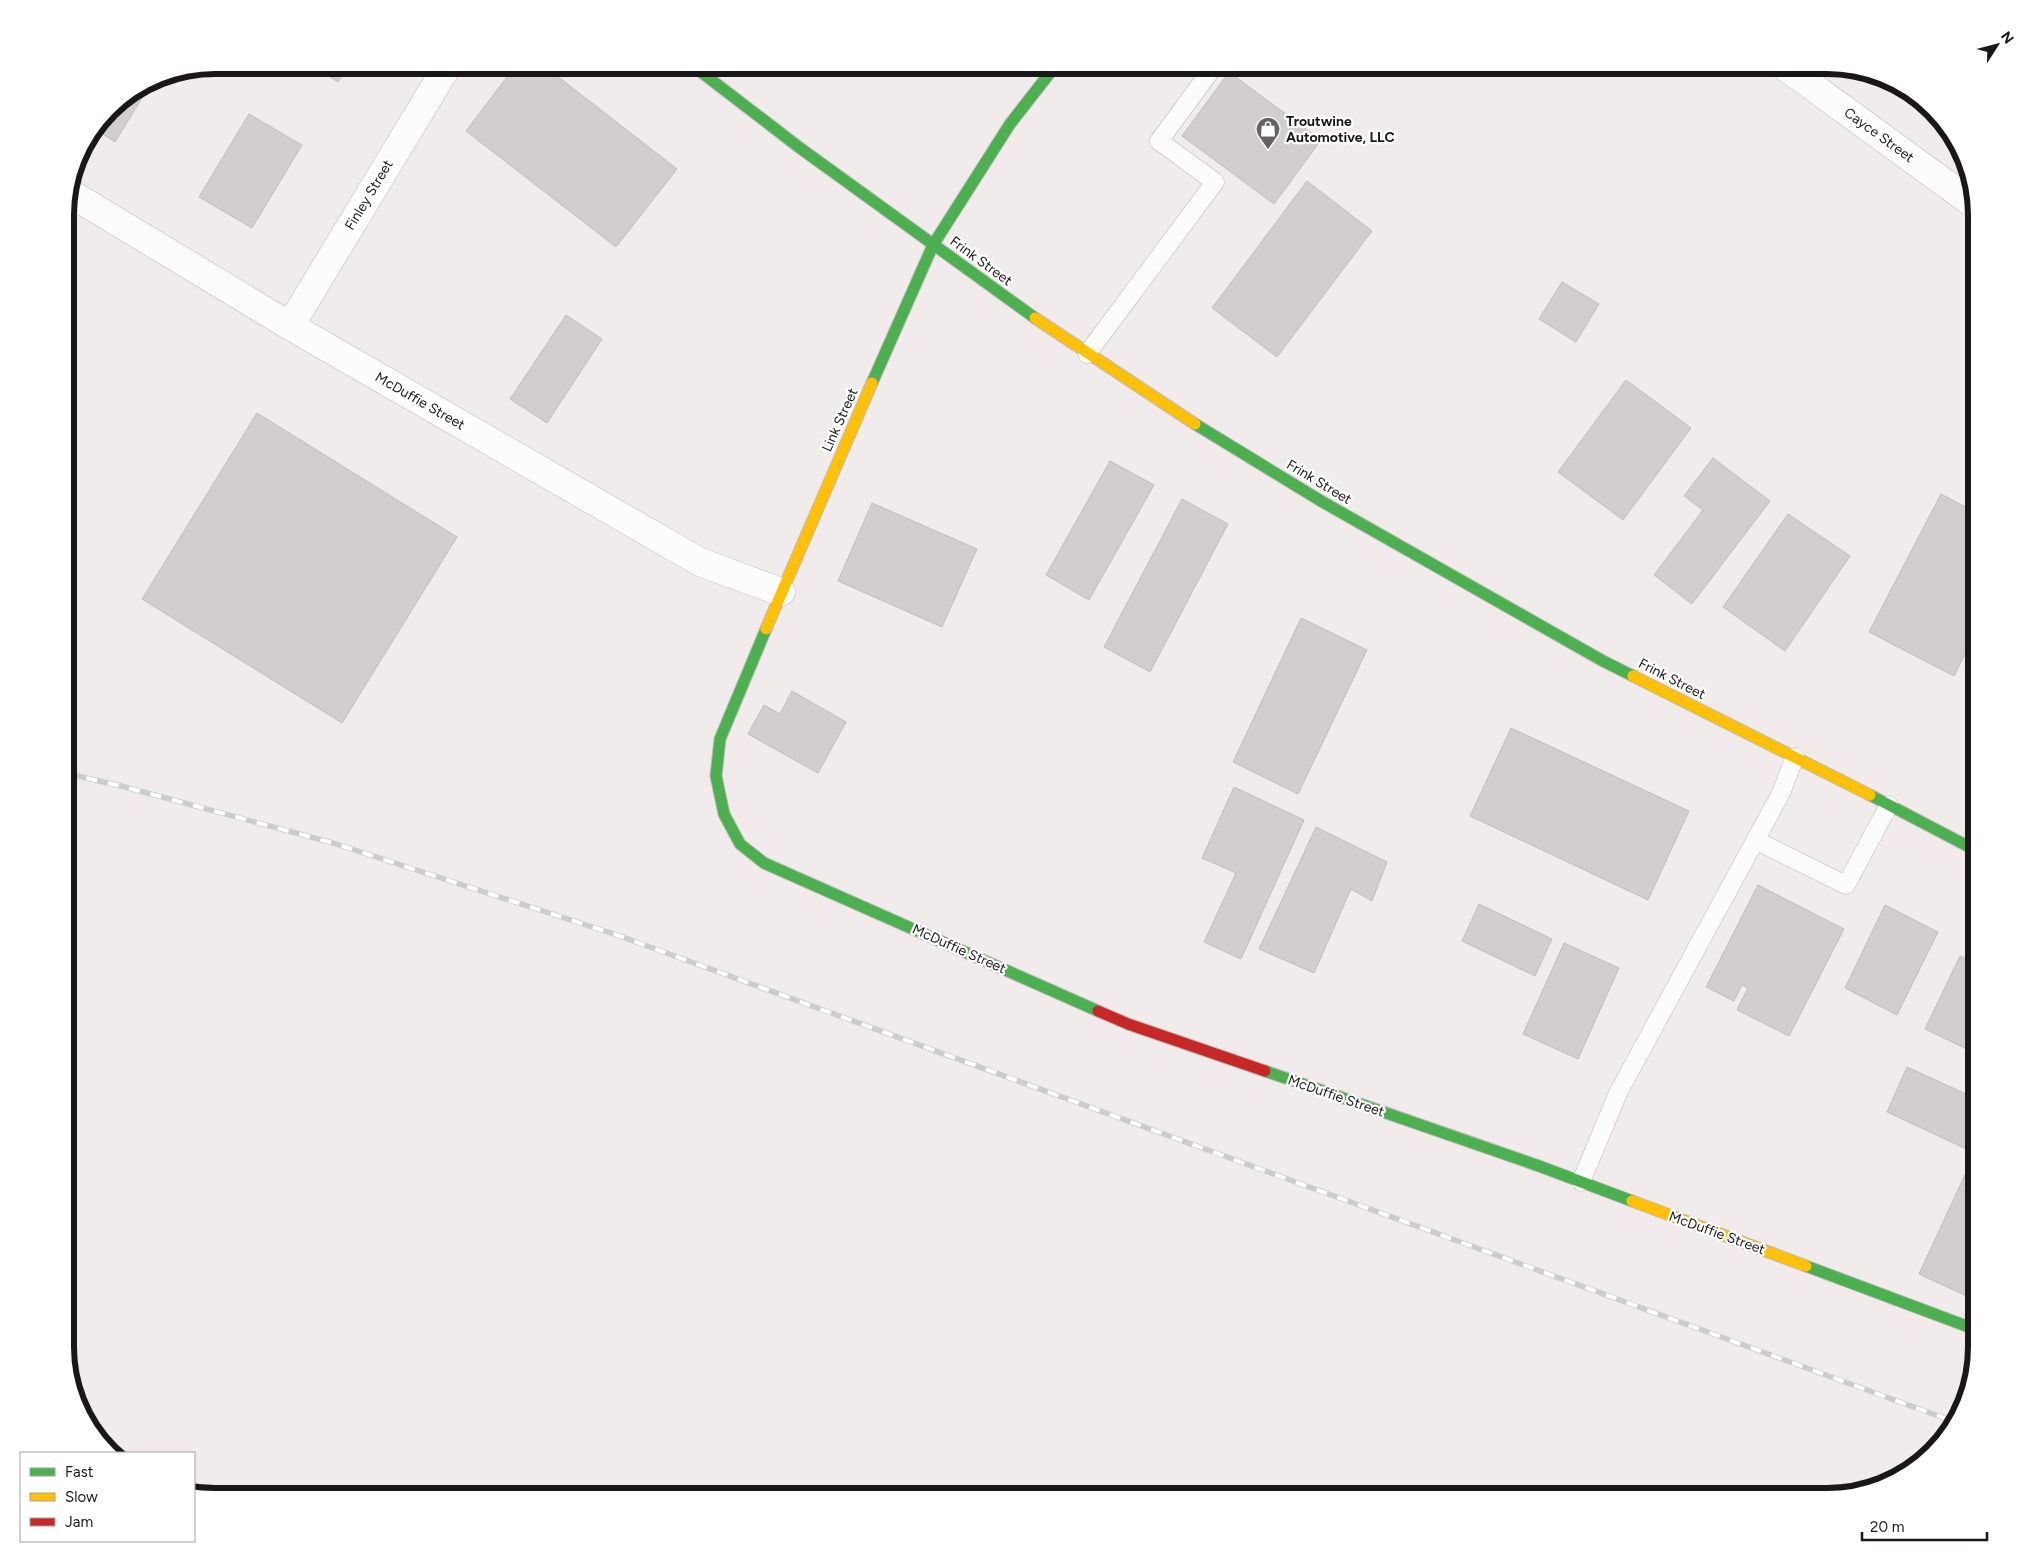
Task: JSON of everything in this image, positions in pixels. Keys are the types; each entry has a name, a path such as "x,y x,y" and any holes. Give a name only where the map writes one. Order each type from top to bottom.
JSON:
{"street":[{"name":"Finley Street","path":"290,326 443,74"},
{"name":"Frink Street","path":"704,74 800,148 933,245 1086,354 1180,415 1321,501 1602,661 1795,757 1968,846"},
{"name":"Link Street","path":"724,814 716,776 720,739 781,592 933,245 1010,124 1049,74"},
{"name":"Cayce Street","path":"1795,74 1967,200"},
{"name":"McDuffie Street","path":"75,196 290,326 700,562 781,592"},
{"name":"McDuffie Street","path":"724,814 740,844 764,862 1128,1024 1581,1182 1968,1327"}],"lane":[{"path":"1086,354 1215,182 1159,141 1208,74"},
{"path":"1581,1182 1618,1093 1781,793 1795,757"},
{"path":"1755,840 1846,885 1889,805"}],"building":[{"path":"326,74 343,74 338,82"},
{"path":"509,74 555,74 677,169 616,247 466,131"},
{"path":"1228,74 1232,74 1321,140 1274,204 1182,136"},
{"path":"146,92 115,142 101,133 122,109"},
{"path":"249,114 302,145 252,228 199,197"},
{"path":"1307,181 1372,231 1277,357 1212,308"},
{"path":"1562,282 1599,304 1576,342 1539,319"},
{"path":"566,315 602,339 547,423 510,399"},
{"path":"1626,380 1691,428 1623,520 1558,472"},
{"path":"257,413 457,537 342,723 142,599"},
{"path":"1713,458 1770,501 1692,604 1654,575 1703,510 1684,496"},
{"path":"1110,461 1154,485 1089,600 1046,575"},
{"path":"1941,494 1968,508 1968,648 1954,676 1869,632"},
{"path":"1182,499 1228,524 1150,672 1104,647"},
{"path":"872,503 977,549 942,627 838,581"},
{"path":"1788,514 1850,556 1785,651 1723,607"},
{"path":"1301,618 1367,650 1298,794 1233,762"},
{"path":"792,691 846,722 818,773 748,734 764,705 780,714"},
{"path":"1511,728 1689,811 1648,900 1470,816"},
{"path":"1234,787 1304,820 1241,959 1204,942 1236,873 1202,858"},
{"path":"1316,827 1387,862 1372,901 1351,889 1314,973 1259,949"},
{"path":"1758,885 1844,929 1789,1036 1737,1010 1748,988 1742,985 1734,1001 1706,987"},
{"path":"1479,904 1552,939 1535,976 1462,941"},
{"path":"1885,905 1938,932 1897,1015 1845,988"},
{"path":"1564,943 1619,968 1578,1059 1523,1034"},
{"path":"1960,956 1968,960 1968,1050 1925,1029"},
{"path":"1907,1067 1968,1095 1968,1150 1887,1112"},
{"path":"1968,1168 1968,1297 1919,1274"}],"railway":[{"path":"74,775 333,843 617,935 1948,1419"}],"traffic: fast":[{"path":"704,74 800,148 1035,318"},
{"path":"872,383 933,245 1010,124 1049,74"},
{"path":"1195,424 1321,501 1603,661 1633,676"},
{"path":"766,629 720,739 716,776 724,814 740,844 764,863 1098,1011"},
{"path":"1870,795 1968,846"},
{"path":"1265,1071 1539,1166 1632,1201"},
{"path":"1806,1266 1968,1327"}],"traffic: slow":[{"path":"1035,318 1195,424"},
{"path":"766,629 872,383"},
{"path":"1633,676 1870,795"},
{"path":"1632,1201 1806,1266"}],"traffic: jam":[{"path":"1098,1011 1128,1024 1265,1071"}],"place":[{"name":"Troutwine Automotive, LLC","path":"1268,150"}]}
